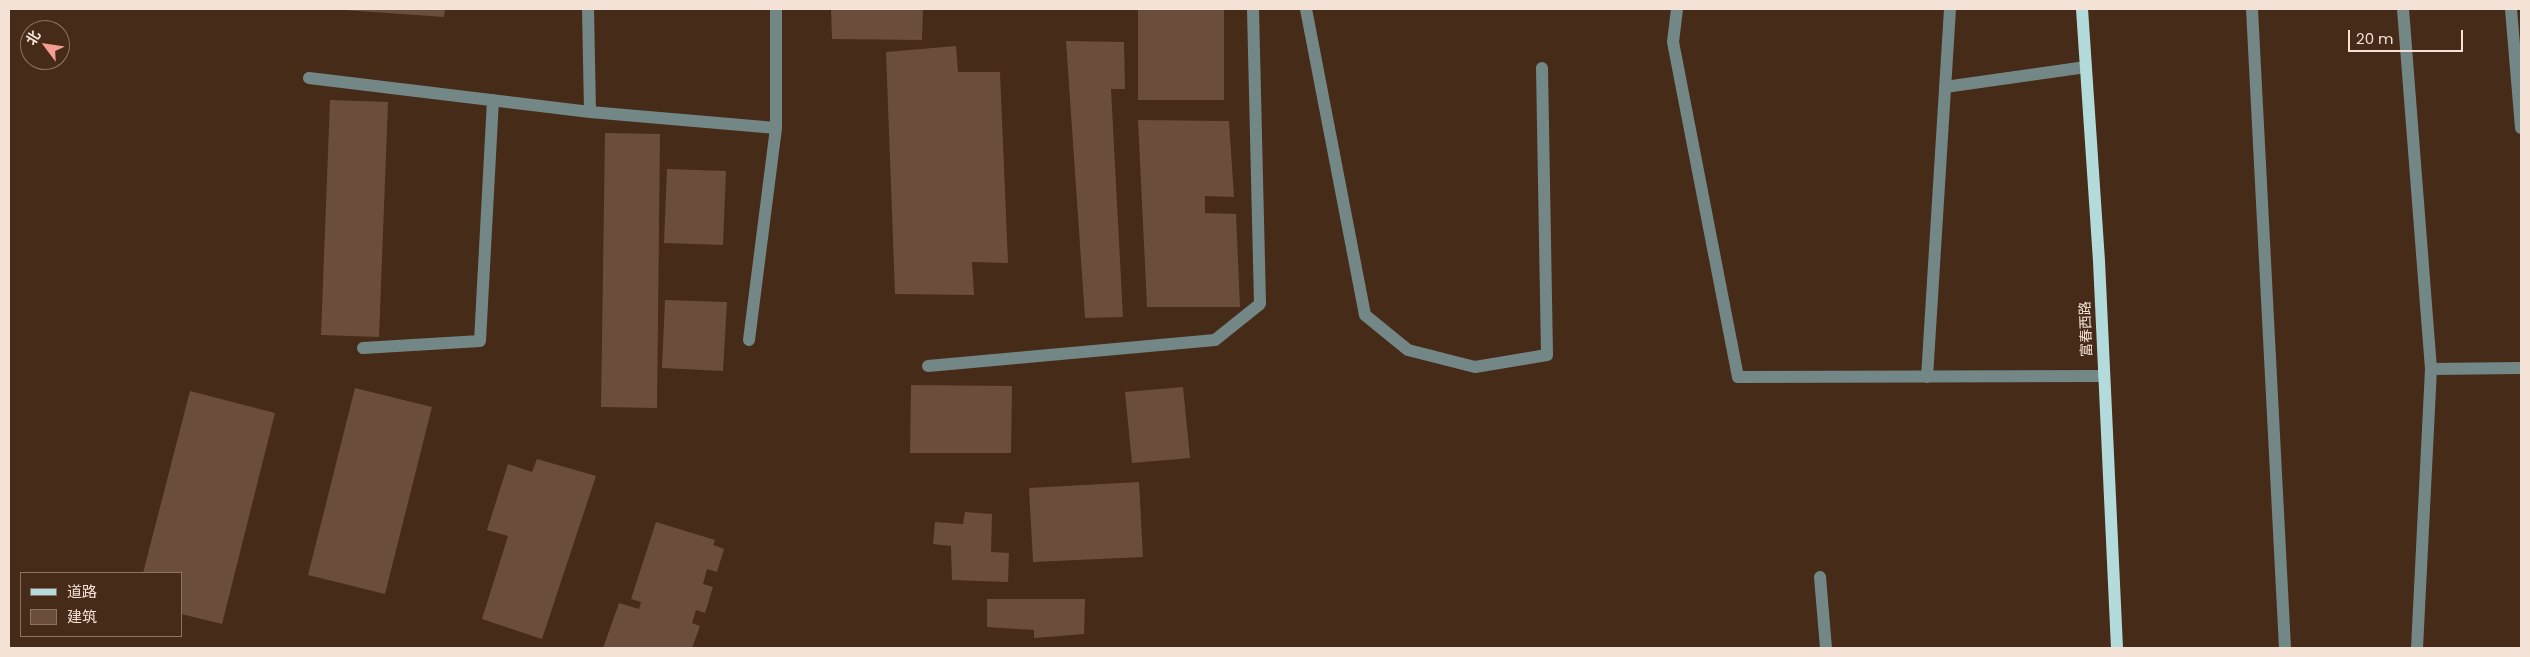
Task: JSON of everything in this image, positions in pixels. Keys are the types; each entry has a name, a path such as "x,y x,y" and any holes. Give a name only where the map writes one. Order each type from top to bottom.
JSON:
{"main road":[{"name":"富春西路","path":"2082,9 2099,261 2117,648"}],"street":[{"path":"588,9 590,112"},
{"path":"749,340 776,128 776,9"},
{"path":"928,366 1215,340 1260,304 1253,9"},
{"path":"1306,9 1365,315 1408,350 1475,368 1547,355 1542,68"},
{"path":"1677,9 1673,42 1738,377 2104,376"},
{"path":"1926,376 1950,9"},
{"path":"2252,9 2285,648"},
{"path":"2402,9 2431,369 2417,648"},
{"path":"2511,9 2521,128"},
{"path":"1945,87 2086,67"},
{"path":"309,78 590,112 776,128"},
{"path":"363,348 480,341 493,100"},
{"path":"2431,369 2521,368"},
{"path":"1820,577 1826,648"}],"building":[{"path":"330,9 445,9 444,17"},
{"path":"831,9 923,9 922,40 832,39"},
{"path":"1138,9 1224,9 1224,100 1138,100"},
{"path":"1066,41 1124,42 1125,89 1111,89 1123,317 1085,318"},
{"path":"956,46 958,72 1000,72 1008,263 972,262 974,295 895,294 886,52"},
{"path":"330,100 388,102 379,337 321,335"},
{"path":"1138,120 1229,121 1234,197 1205,196 1205,213 1236,214 1240,307 1147,307"},
{"path":"605,133 660,134 657,408 601,407"},
{"path":"667,169 726,171 723,245 664,243"},
{"path":"665,300 727,302 723,371 662,368"},
{"path":"911,385 1012,386 1011,453 910,453"},
{"path":"1183,387 1190,458 1132,463 1125,392"},
{"path":"355,388 432,407 385,594 308,575"},
{"path":"190,391 275,413 222,624 182,614 182,572 143,572"},
{"path":"537,459 596,476 542,639 482,619 508,536 487,530 508,464 532,472"},
{"path":"1139,482 1143,557 1033,562 1029,488"},
{"path":"965,512 992,514 991,552 1009,553 1008,582 952,580 951,546 933,544 935,522 963,524"},
{"path":"656,522 715,540 713,545 724,549 717,572 707,569 703,584 713,587 705,613 696,610 692,623 700,626 692,648 603,648 619,603 639,609 641,602 631,599"},
{"path":"987,599 1085,599 1084,634 1034,638 1034,630 987,627"}]}
